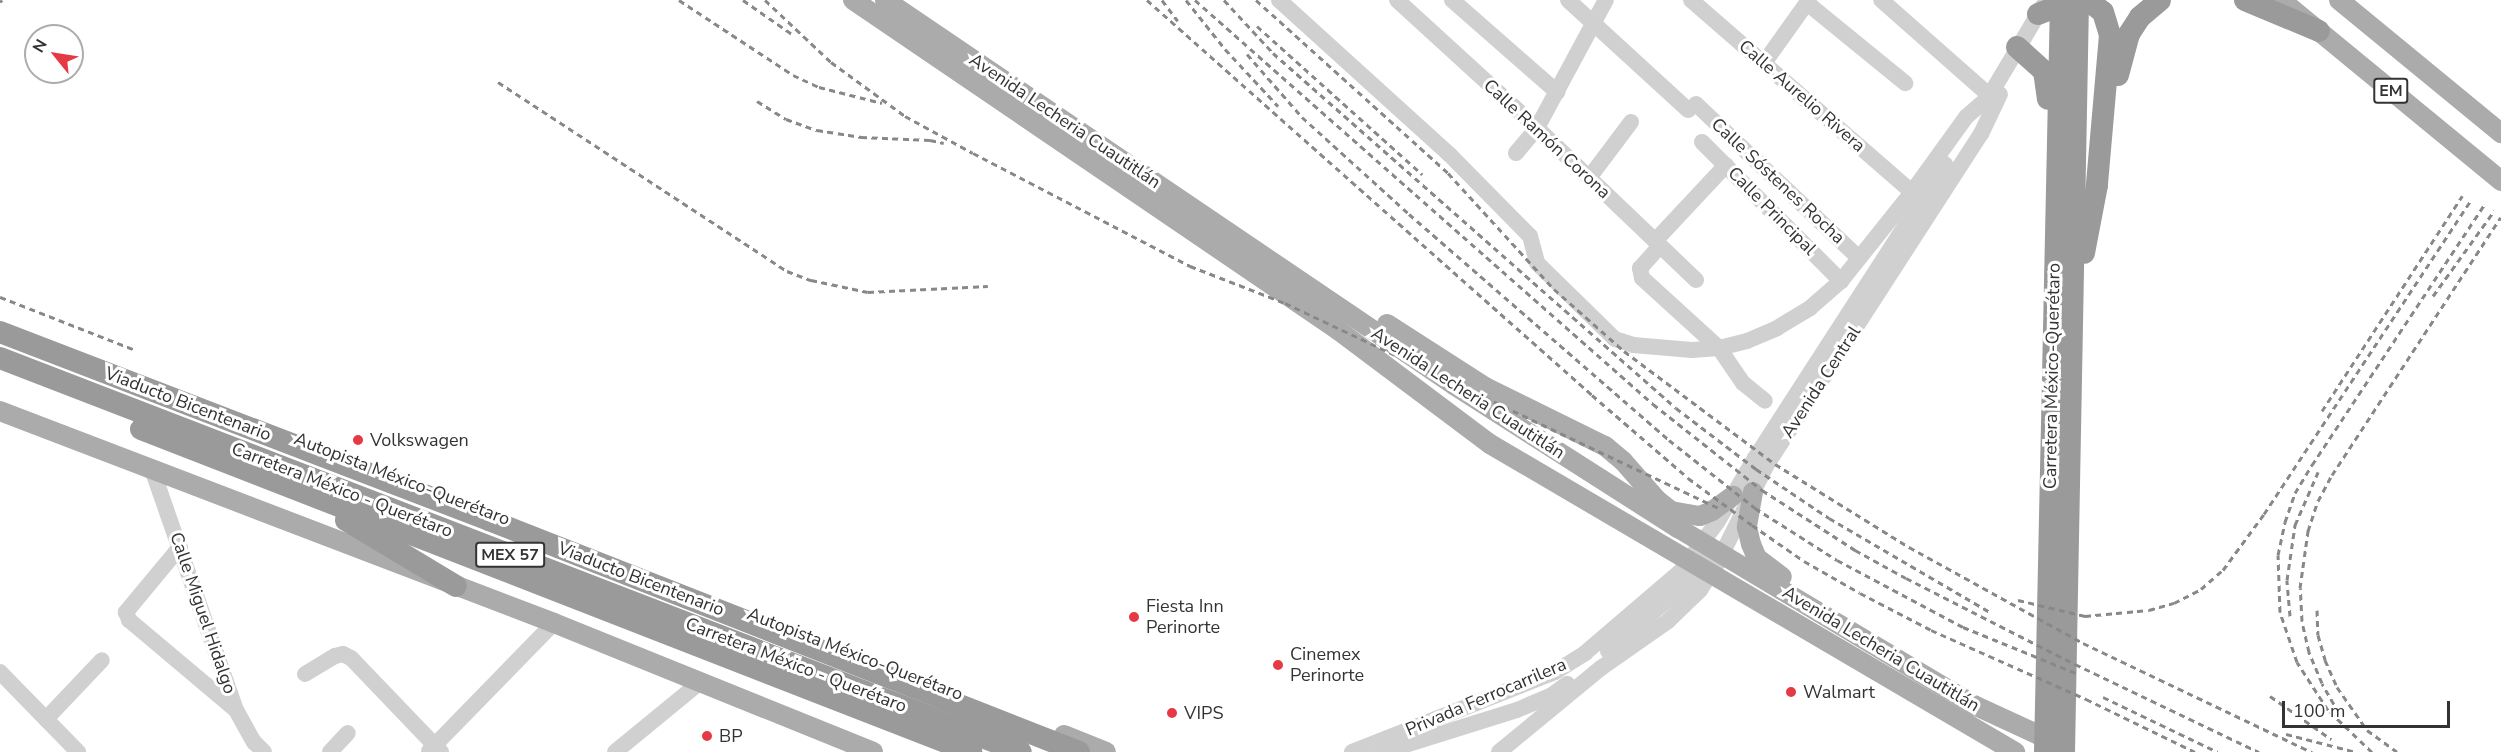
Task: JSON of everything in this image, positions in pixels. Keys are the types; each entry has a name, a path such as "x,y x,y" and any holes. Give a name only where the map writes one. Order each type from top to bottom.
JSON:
{"highway":[{"name":"Carretera México-Querétaro","path":"2042,742 2061,0"},
{"name":"Carretera México-Querétaro","path":"2064,752 2078,0"},
{"path":"2042,7 2078,0 2090,2 2103,12 2110,34 2097,186 2074,302"},
{"path":"2097,186 2122,53 2140,17 2160,0"},
{"path":"2245,0 2319,31"},
{"path":"2011,57 2044,71 2048,100 2043,347 2050,410"},
{"name":"Viaducto Bicentenario","path":"0,332 628,571 1079,752"},
{"name":"Carretera México - Querétaro","path":"0,358 1021,752"},
{"name":"Carretera México - Querétaro","path":"0,374 971,752"},
{"path":"294,488 456,586"},
{"path":"410,516 628,571"},
{"path":"864,658 1038,752"}],"main road":[{"name":"Avenida Lecheria Cuautitlán","path":"853,0 1338,330 1490,444 2015,752"},
{"name":"Avenida Lecheria Cuautitlán","path":"885,0 1454,385 1715,550 1976,706 2042,742 2072,752"},
{"name":"EM","path":"2281,0 2501,181"},
{"name":"EM","path":"2339,0 2501,132"},
{"path":"1302,281 1350,300 1485,387 1605,446 1623,461 1657,500 1671,511 1700,516 1712,511 1733,496"},
{"name":"Autopista México-Querétaro","path":"0,322 628,571 864,658 1106,752"},
{"path":"0,411 554,623 873,752"},
{"path":"1753,492 1747,527 1757,558 1772,571 1981,694 2042,742"}],"street":[{"path":"1279,0 1450,155 1530,236 1537,263 1615,339 1633,345 1692,350 1719,348 1747,341 1777,328 1810,308 1841,281 1912,192 1966,117 1990,96 1881,0"},
{"name":"Calle Ramón Corona","path":"1397,0 1537,128 1696,280"},
{"path":"1452,0 1557,92"},
{"name":"Calle Sóstenes Rocha","path":"1568,0 1692,107 1859,258"},
{"path":"1516,153 1537,128 1606,0"},
{"name":"Calle Aurelio Rivera","path":"1691,0 1912,192"},
{"path":"1764,63 1808,1 1905,83"},
{"name":"Avenida Central","path":"1601,668 1668,621 1700,590 1718,562 1798,405 1990,96 2042,7"},
{"name":"Avenida Central","path":"1585,653 1681,571 1699,550 1733,496 1798,405 1981,134 1998,100 2011,57"},
{"path":"1589,178 1631,122"},
{"name":"Calle Principal","path":"1702,142 1841,281"},
{"path":"1726,165 1657,243 1639,272 1642,278 1719,348 1743,383 1765,401"},
{"name":"Calle Miguel Hidalgo","path":"152,469 236,710 254,749"},
{"path":"180,547 126,612 129,620 236,710"},
{"path":"1383,752 1516,710 1552,695 1590,667 1702,568 1715,550"},
{"path":"305,674 335,656 343,654 351,658 435,750 554,623"},
{"name":"Privada Ferrocarrilera","path":"1352,752 1555,672 1585,653"},
{"path":"46,719 102,660"},
{"name":"Privada Ferrocarrilera","path":"1497,752 1601,668"},
{"path":"0,672 78,752"},
{"path":"615,752 699,683"},
{"path":"1497,752 1515,719 1516,710"},
{"path":"330,752 348,733"}],"railway":[{"path":"679,0 793,75 819,87 882,103"},
{"path":"743,0 792,34"},
{"path":"765,0 831,62 905,116 973,153 1190,266 1285,303 1720,509"},
{"path":"1147,0 1592,395 1688,478 1752,525 1804,561 1931,630 2086,699 2195,752"},
{"path":"1162,0 1178,21"},
{"path":"1186,0 1225,49 1278,106"},
{"path":"1195,0 1653,404 1762,490 1855,550 1906,578 2075,664 2259,752"},
{"path":"1224,0 1273,53 1676,408 1756,469 1829,518 1990,612"},
{"path":"1256,0 1448,173 1554,289 1624,351 1775,464 1909,547 2083,643 2312,752"},
{"path":"1257,26 1422,174"},
{"path":"1247,54 1302,117 1409,214 1669,440 1755,508 1837,560 1963,627 2076,673"},
{"path":"498,82 787,271 811,280 868,292 988,286"},
{"path":"757,101 786,119 817,130 861,137 930,140 944,143"},
{"path":"2322,411 2462,196"},
{"path":"2018,600 2085,616 2149,610 2174,603 2201,589 2223,570 2264,514 2470,202"},
{"path":"2372,752 2328,710 2297,662 2280,612 2278,555 2285,522 2295,493 2484,205"},
{"path":"2433,296 2494,211"},
{"path":"2339,713 2322,683 2309,652 2302,621 2300,588 2308,531 2318,501 2332,475 2501,217"},
{"path":"0,297 133,349"},
{"path":"2290,616 2287,580 2295,525 2318,472"},
{"path":"2317,610 2318,635 2325,660 2337,687 2367,730 2397,752"},
{"path":"2270,696 2331,739"},
{"path":"2103,697 2218,752"},
{"path":"2286,734 2356,752"}],"place":[{"name":"Volkswagen","path":"358,440"},
{"name":"Fiesta Inn Perinorte","path":"1134,617"},
{"name":"Cinemex Perinorte","path":"1278,665"},
{"name":"Walmart","path":"1791,692"},
{"name":"VIPS","path":"1172,713"},
{"name":"BP","path":"707,736"}]}
